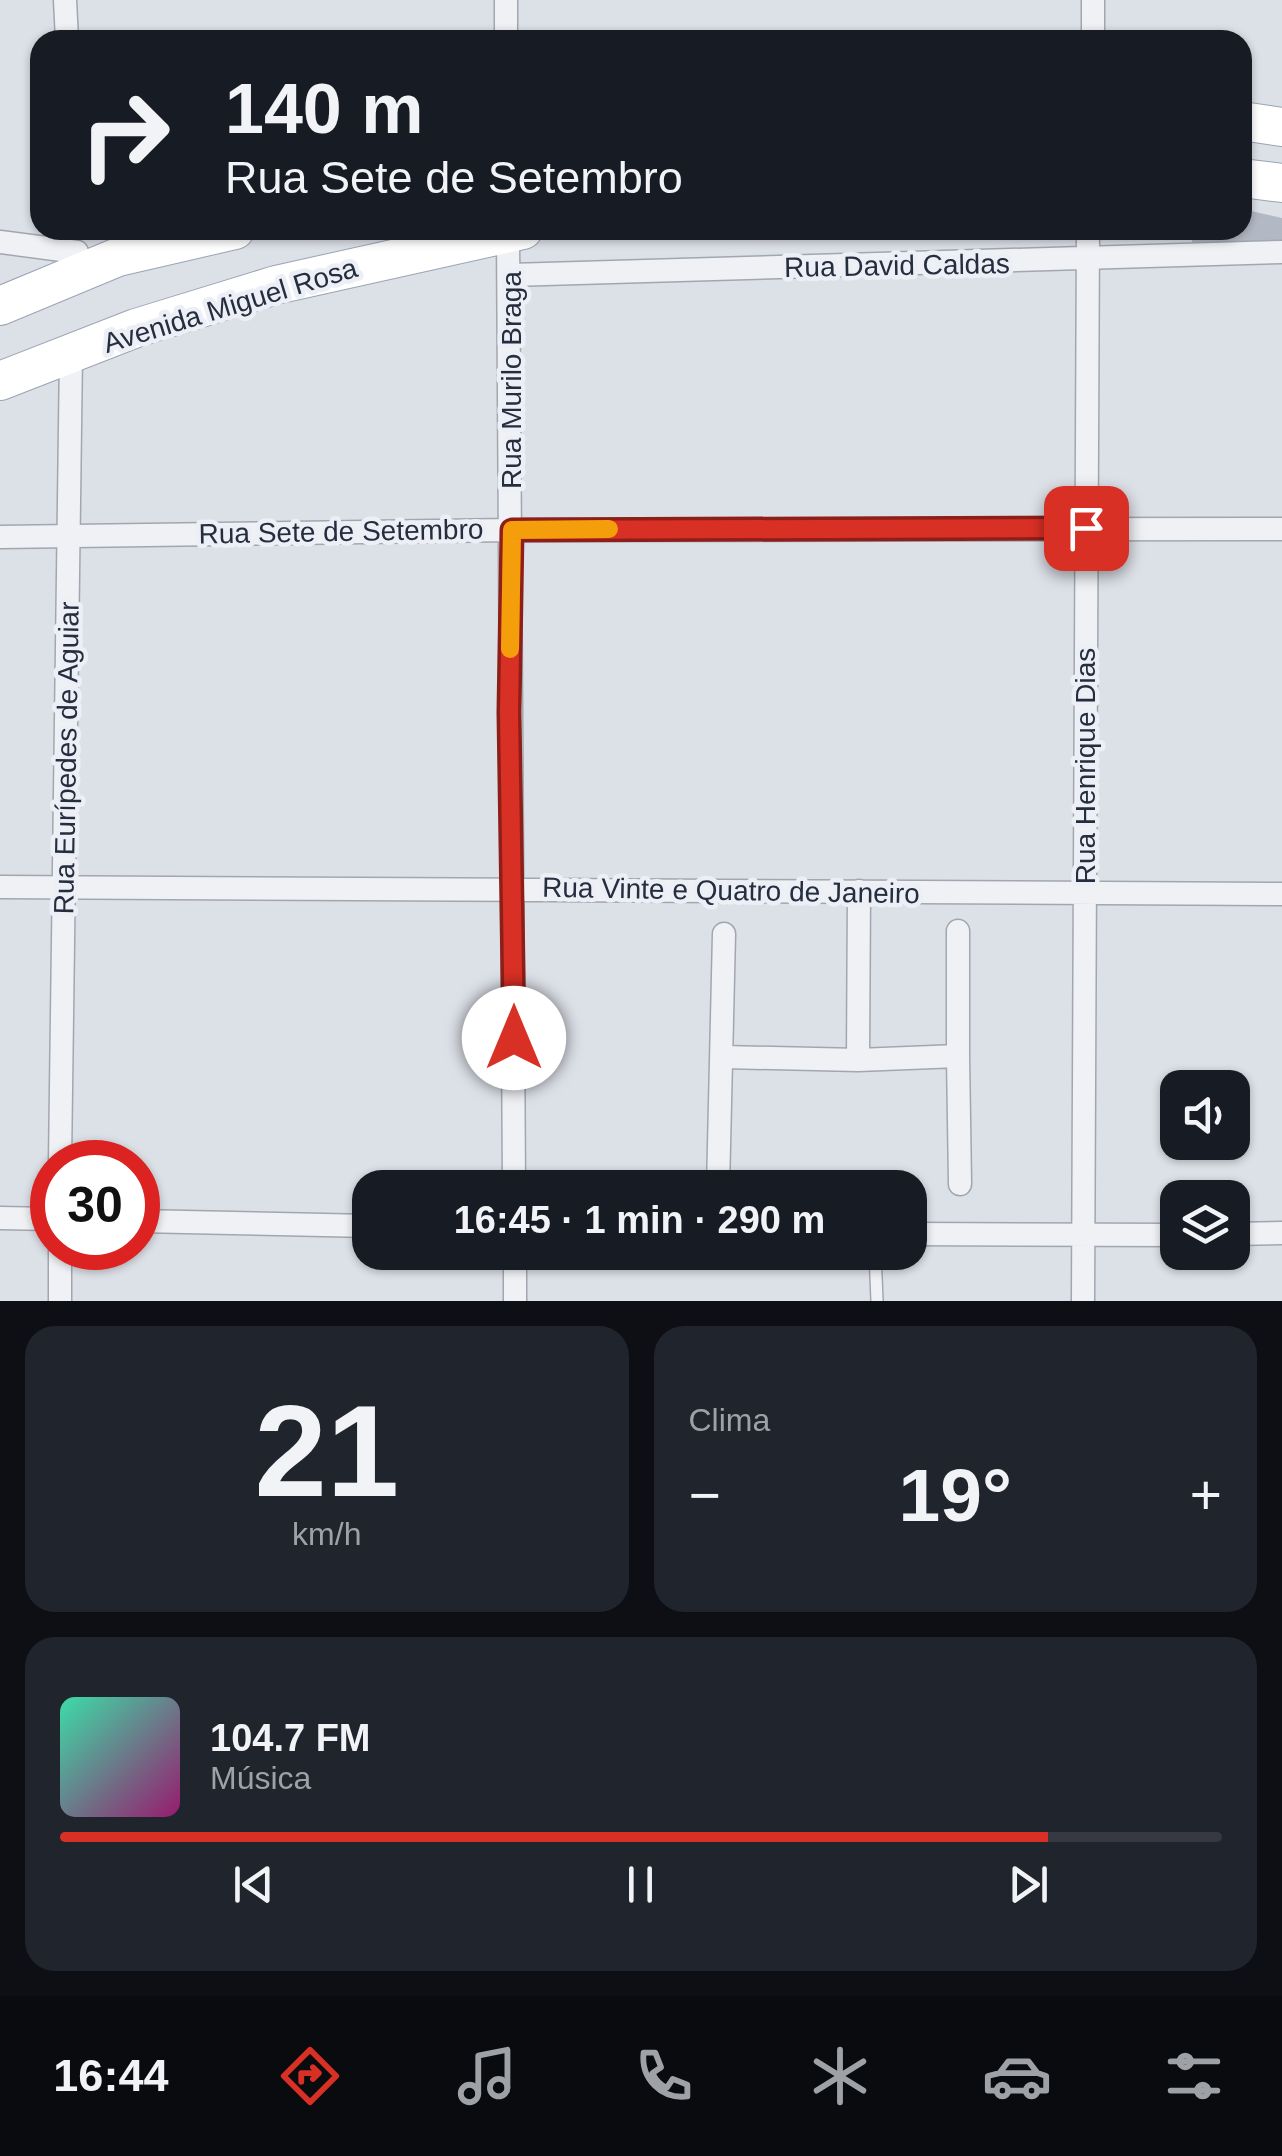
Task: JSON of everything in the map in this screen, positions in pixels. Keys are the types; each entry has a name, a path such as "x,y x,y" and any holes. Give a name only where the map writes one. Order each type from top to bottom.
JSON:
{"main road":[{"path":"1252,123 1282,128"},
{"path":"1252,179 1282,183"},
{"path":"0,306 78,251 118,257 192,240"},
{"name":"Avenida Miguel Rosa","path":"0,381 136,328 276,285 480,240"}],"street":[{"path":"65,0 66,30"},
{"path":"506,0 506,30"},
{"path":"1093,0 1093,30"},
{"name":"Rua Murilo Braga","path":"514,1170 514,888 509,712 511,274 515,240"},
{"name":"Rua Henrique Dias","path":"1083,1301 1088,240"},
{"path":"0,242 78,251"},
{"name":"Rua David Caldas","path":"511,274 1282,252"},
{"name":"Rua Eurípedes de Aguiar","path":"60,1140 71,354"},
{"name":"Rua Sete de Setembro","path":"0,537 512,530 1282,529"},
{"name":"Rua Vinte e Quatro de Janeiro","path":"0,887 1282,894"},
{"path":"858,1060 859,892"},
{"path":"958,932 960,1184"},
{"path":"719,1170 724,934"},
{"path":"724,1057 858,1060 958,1056"},
{"path":"0,1218 30,1219"},
{"path":"160,1221 352,1226"},
{"path":"1250,1234 1282,1233"},
{"path":"927,1234 1160,1235"},
{"path":"60,1270 60,1301"},
{"path":"514,1270 515,1301"}],"lane":[{"path":"876,1270 877,1301"}],"building":[{"path":"1252,211 1282,218 1282,243 1192,247 1192,240 1252,240"}],"slow traffic":[{"path":"510,649 512,530 609,529"}],"route":[{"path":"514,1038 509,712 512,530 1086,528"}]}
